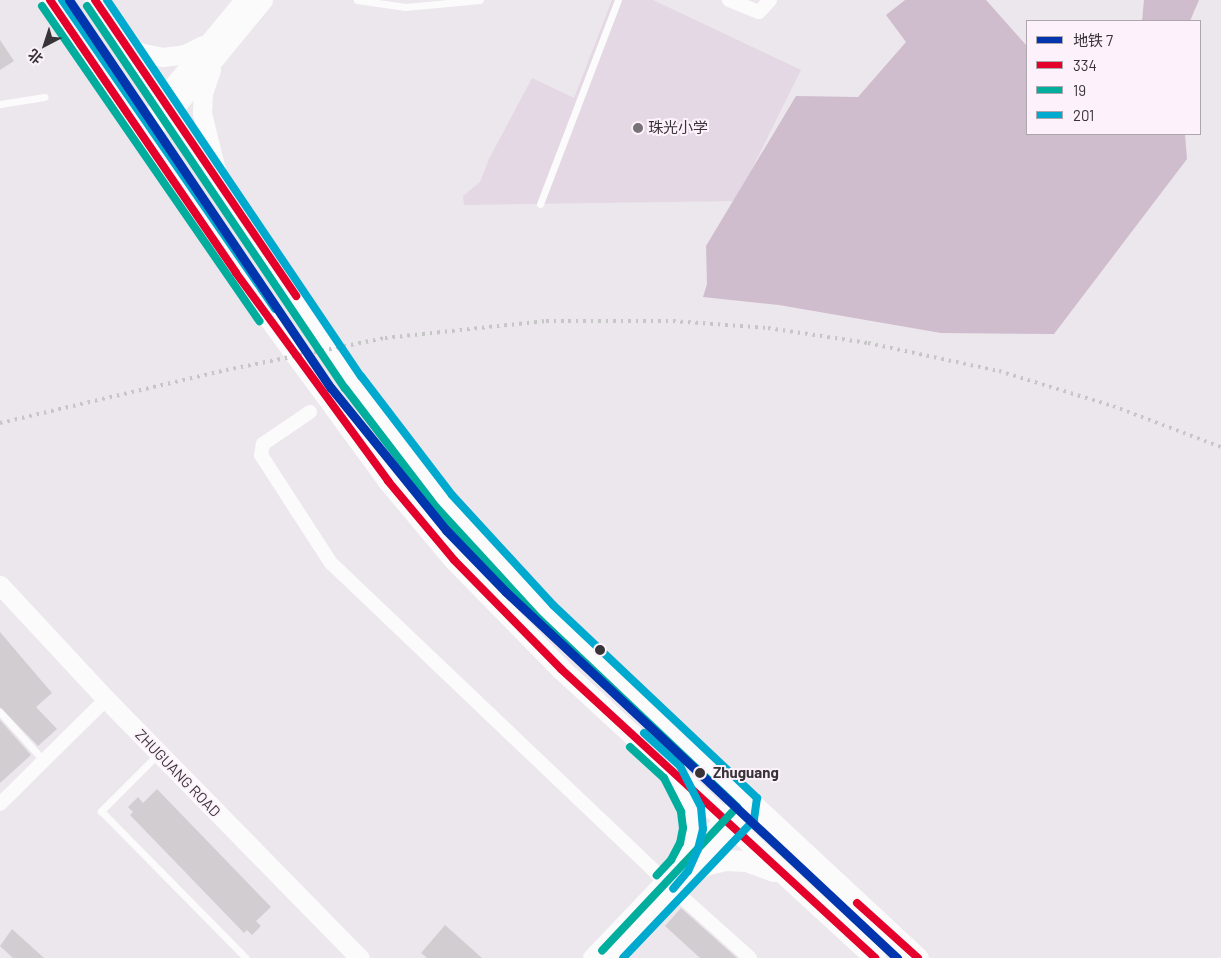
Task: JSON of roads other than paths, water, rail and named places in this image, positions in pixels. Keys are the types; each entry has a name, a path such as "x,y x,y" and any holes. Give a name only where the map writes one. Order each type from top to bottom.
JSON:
{"main road":[{"path":"50,0 236,273 421,521 524,634 875,958"},
{"path":"95,0 378,416 450,508 546,612 748,803 918,958"},
{"path":"222,187 210,154 202,113 208,78 217,44 244,0"},
{"path":"143,137 166,105 217,44 263,0"},
{"path":"123,41 144,54 167,57 217,44"},
{"name":"ZHUGUANG ROAD","path":"0,584 106,699 360,958"},
{"path":"672,772 691,809 693,829 677,878"},
{"path":"677,878 708,864 726,860 746,861 789,880"}],"street":[{"path":"729,0 759,12 770,0"},
{"path":"310,412 263,444 261,455 331,563 677,878 750,958"},
{"path":"2,798 44,761 106,699"},
{"path":"609,958 677,878 728,824 737,806 748,803"},
{"path":"592,958 677,878"}],"lane":[{"path":"357,0 405,7 480,0"},
{"path":"540,204 618,0"},
{"path":"0,104 44,98"},
{"path":"0,712 44,761"},
{"path":"159,754 101,811 246,958"}],"railway":[{"path":"0,423 226,370 385,338 546,321 673,321 768,328 868,343 999,371 1113,406 1221,447"}],"metro line":[{"name":"7","path":"69,0 331,388 446,530 506,592 897,958"}],"place":[{"name":"珠光小学","path":"638,128"},
{"name":"Zhuguang","path":"700,773"}]}
